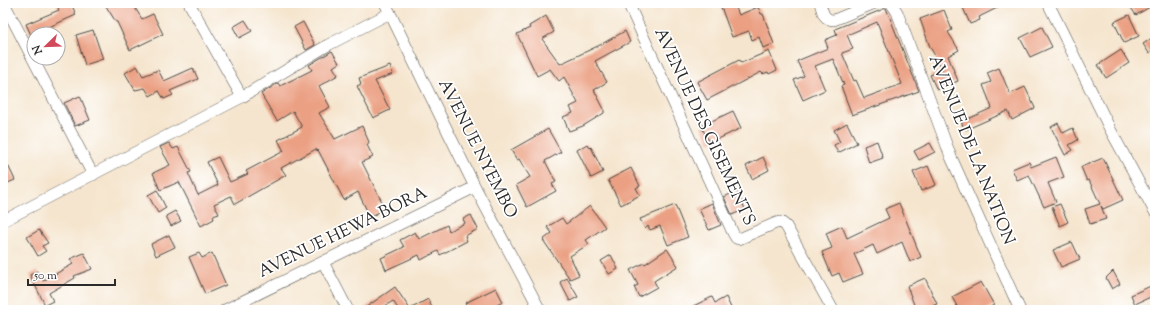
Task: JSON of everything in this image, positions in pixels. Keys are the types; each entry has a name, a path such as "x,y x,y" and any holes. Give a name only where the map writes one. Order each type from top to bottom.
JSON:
{"street":[{"path":"4,3 93,175"},
{"path":"189,3 242,97"},
{"name":"AVENUE NYEMBO","path":"385,3 475,187 540,310"},
{"name":"AVENUE DES GISEMENTS","path":"628,3 733,234 736,238 743,238 781,222 786,226 833,310"},
{"path":"820,3 827,19 834,20 875,3"},
{"name":"AVENUE DE LA NATION","path":"891,3 899,19 951,157 1020,310"},
{"path":"1048,3 1110,129 1155,212"},
{"path":"3,221 242,97 328,45 390,13"},
{"name":"AVENUE HEWA BORA","path":"225,310 475,187"},
{"path":"323,262 348,310"}],"building":[{"path":"56,3 71,3 76,15 51,26 27,26 26,24 59,10"},
{"path":"104,3 132,3 142,19 153,14 163,34 130,50 117,22"},
{"path":"734,3 739,15 758,7 761,14 763,14 774,44 763,48 759,37 752,40 749,31 732,37 721,7"},
{"path":"961,3 1007,3 979,17 980,20 970,24"},
{"path":"1139,3 1155,4 1136,15 1131,8"},
{"path":"886,8 919,91 852,115 841,86 844,85 833,59 815,66 825,90 803,100 794,80 804,76 797,61 828,48 825,40 837,35 835,29","holes":["877,22 902,84 864,98 856,80 854,81 842,53 853,49 847,35"]},
{"path":"944,10 952,30 948,32 959,50 948,56 958,81 937,90 930,75 943,70 930,47 920,19"},
{"path":"1129,15 1139,36 1124,43 1114,22"},
{"path":"546,16 554,32 542,39 560,64 625,31 630,42 595,61 607,82 594,90 604,109 604,113 583,126 569,131 563,117 573,113 570,107 578,103 564,77 559,81 550,69 537,76 517,34 530,28 529,26"},
{"path":"245,20 252,31 239,38 233,27"},
{"path":"303,22 315,45 306,50 294,27"},
{"path":"1042,27 1052,47 1030,57 1020,38"},
{"path":"93,30 103,59 85,65 76,35"},
{"path":"1155,36 1155,49 1149,53 1143,44"},
{"path":"1121,50 1129,63 1106,78 1098,65"},
{"path":"332,51 339,63 333,67 338,75 319,86 330,107 319,113 335,139 362,126 369,142 367,145 373,157 362,162 382,202 378,205 381,211 370,217 358,192 344,200 318,150 317,151 316,149 281,168 286,175 235,204 231,196 214,204 219,214 213,216 214,219 201,226 179,182 160,190 153,173 170,165 160,147 169,143 173,149 178,147 191,172 188,173 198,195 218,185 207,162 218,157 230,182 248,174 246,171 284,151 278,140 302,127 293,111 277,121 261,94 278,83 280,86 312,70 309,65"},
{"path":"769,51 777,70 769,74 768,72 763,74 761,72 707,100 697,82 739,60 741,63"},
{"path":"137,66 143,76 158,70 164,81 193,68 198,79 170,91 173,95 164,99 159,91 150,96 145,88 135,90 125,73"},
{"path":"390,66 393,74 375,81 390,110 373,118 357,86 361,84 359,78"},
{"path":"999,68 1010,94 1025,87 1035,108 1012,120 1008,111 965,130 961,122 992,108 983,85 991,82 987,73"},
{"path":"80,96 90,120 75,126 64,103"},
{"path":"733,111 741,128 710,143 701,126"},
{"path":"847,123 857,143 838,153 834,145 840,142 834,130"},
{"path":"1058,123 1063,133 1073,128 1078,140 1069,145 1073,150 1065,155 1051,127"},
{"path":"548,129 561,152 545,161 556,182 552,184 556,191 527,207 516,185 530,177 519,159 517,160 511,150"},
{"path":"877,141 883,158 869,163 864,146"},
{"path":"930,143 935,152 919,160 914,151"},
{"path":"587,144 590,148 591,147 603,172 591,178 577,150"},
{"path":"3,155 15,180 3,185"},
{"path":"763,157 769,170 752,179 746,166"},
{"path":"1056,157 1064,177 1048,183 1056,202 1044,207 1029,175 1017,180 1012,169 1029,162 1031,167"},
{"path":"1103,158 1123,200 1103,209 1101,206 1106,219 1090,224 1085,209 1100,204 1081,167"},
{"path":"928,166 936,185 921,191 913,172"},
{"path":"631,168 640,186 636,188 640,195 621,205 608,180"},
{"path":"157,190 166,208 158,213 148,195"},
{"path":"737,191 745,209 732,215 724,197"},
{"path":"712,203 721,225 709,230 699,209"},
{"path":"899,203 921,257 910,262 902,242 877,254 873,245 854,254 863,274 843,282 839,273 832,276 822,252 832,248 826,233 842,226 847,238 889,218 885,209"},
{"path":"1060,204 1068,222 1060,226 1052,207"},
{"path":"675,205 688,237 668,245 660,226 650,230 648,226 645,229 640,219"},
{"path":"590,206 605,227 586,240 589,244 570,256 579,275 570,279 543,240 552,233 547,227 562,218 566,224"},
{"path":"175,211 181,221 171,226 166,216"},
{"path":"471,215 478,229 465,236 467,241 440,255 438,251 421,260 419,255 386,270 381,258 404,247 400,240 415,232 419,239 447,225 449,231 465,223 463,219"},
{"path":"39,230 48,243 42,246 46,251 38,256 27,237"},
{"path":"169,235 175,247 156,256 151,244"},
{"path":"1072,242 1080,259 1061,267 1053,250"},
{"path":"667,249 678,266 654,281 657,287 639,297 634,287 638,285 630,270 644,263 645,264"},
{"path":"84,253 92,269 74,276 75,278 49,293 53,301 45,305 30,275 37,271 43,281 73,264 70,259"},
{"path":"199,253 202,258 212,253 226,285 205,294 189,257"},
{"path":"611,255 618,269 609,274 601,261"},
{"path":"1113,271 1120,284 1112,289 1106,278"},
{"path":"567,278 578,297 570,301 560,282"},
{"path":"925,278 937,304 916,310 907,286"},
{"path":"981,282 994,305 985,310 959,310 952,297"},
{"path":"1155,284 1155,295 1135,304 1131,295"},
{"path":"395,287 410,309 428,299 433,310 399,310 393,301 379,310 362,310"},
{"path":"496,288 503,302 497,305 499,310 469,310 465,303"},
{"path":"712,297 715,303 726,297 732,310 685,310"}]}
